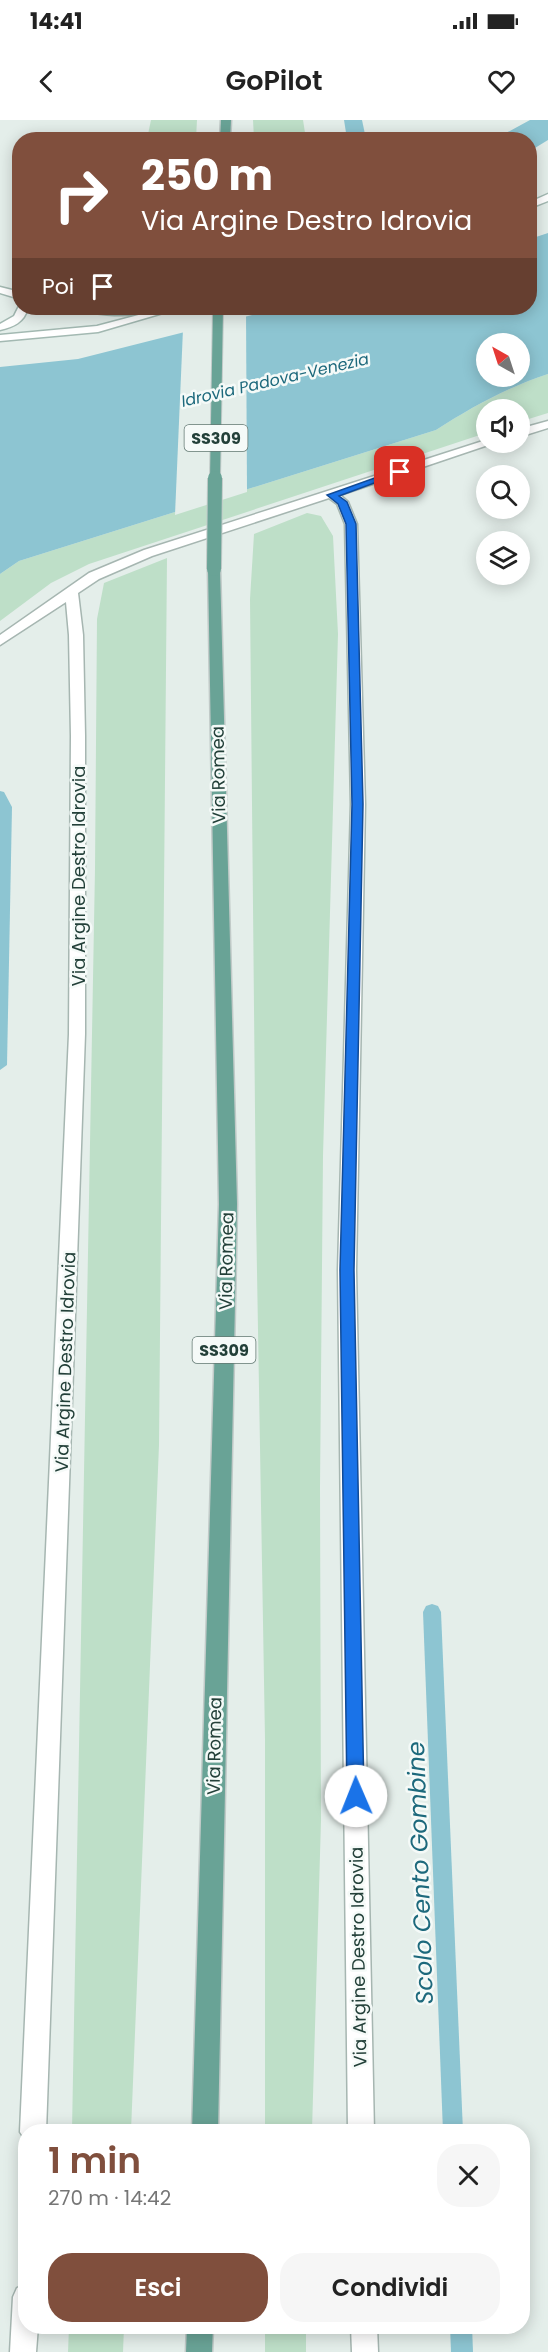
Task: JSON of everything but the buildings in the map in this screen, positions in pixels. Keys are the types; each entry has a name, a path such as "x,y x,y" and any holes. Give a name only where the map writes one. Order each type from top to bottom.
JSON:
{"main road":[{"name":"Via Romea","path":"205,2124 228,1204 214,569 218,315"},
{"path":"200,2334 200,2352"}],"street":[{"path":"0,327 15,321 21,315"},
{"path":"0,338 98,329 149,315"},
{"path":"530,430 548,424"},
{"path":"0,641 94,576 148,553 476,447"},
{"name":"Via Argine Destro Idrovia","path":"332,495 342,502 351,524 358,804 347,1270 361,2124"},
{"name":"Via Argine Destro Idrovia","path":"33,2124 77,1034 78,713 76,635 71,592"},
{"path":"23,2352 24,2334"},
{"path":"364,2334 365,2352"}],"green space":[{"path":"151,120 197,120 196,132 148,132"},
{"path":"253,120 303,120 305,132 254,132"},
{"path":"548,374 548,413 530,419 530,399 489,399 515,387 530,387 530,381"},
{"path":"476,406 476,436 89,564 51,583 0,621 0,574 19,561 436,430"},
{"path":"307,513 321,516 333,536 338,634 323,1156 320,1487 321,1820 312,2124 265,2124 265,1739 256,1213 250,599 254,534"},
{"path":"167,558 159,1445 131,2124 72,2124 95,869 97,619 104,583"},
{"path":"69,2334 124,2334 123,2352 68,2352"},
{"path":"265,2334 306,2334 306,2352 265,2352"}],"water":[{"path":"344,120 362,120 365,132 346,132"},
{"path":"530,120 548,120 548,140 537,147 537,132 508,132"},
{"name":"Idrovia Padova-Venezia","path":"548,233 548,374 530,381 530,333 476,333 476,387 515,387 488,399 476,399 476,406 436,430 19,561 0,574 0,367 78,359 252,315 537,315 537,237"}],"pier":[{"path":"246,315 247,492 175,515 183,329"}],"waterway":[{"name":"Scolo Cento Gombine","path":"0,795 6,807 0,1065"},
{"name":"Scolo Cento Gombine","path":"432,1612 453,2124"},
{"name":"Scolo Cento Gombine","path":"461,2334 462,2352"}],"route":[{"path":"356,1796 347,1270 358,804 351,524 342,502 332,495 400,472"}]}
